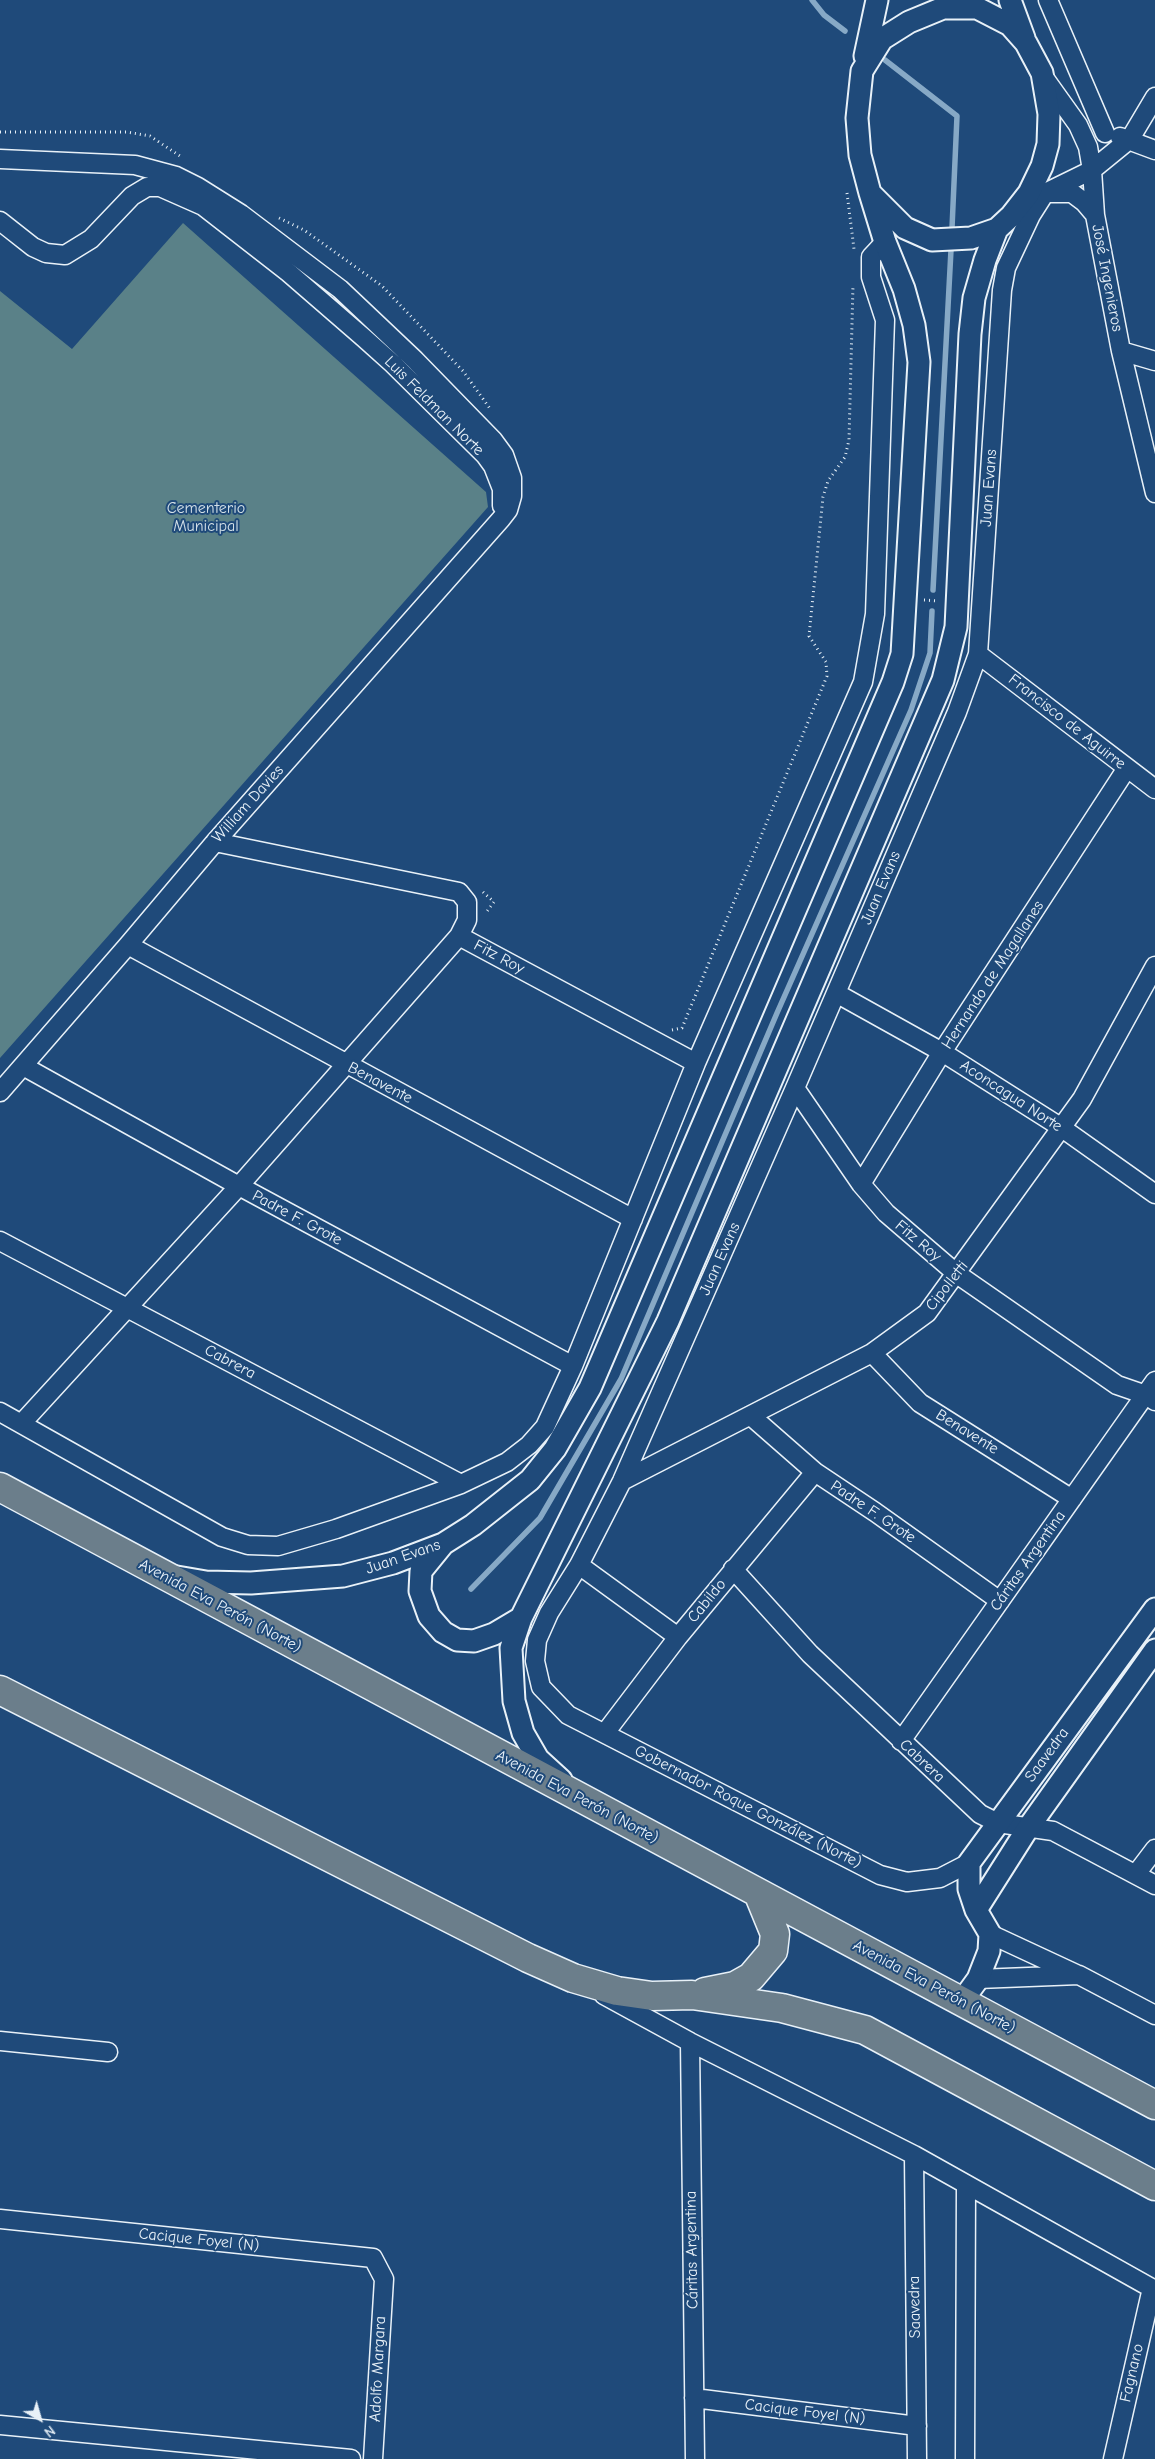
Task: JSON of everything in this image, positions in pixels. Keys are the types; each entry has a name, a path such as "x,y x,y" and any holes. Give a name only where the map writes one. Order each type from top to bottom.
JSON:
{"main road":[{"name":"Avenida Eva Perón (Norte)","path":"0,1487 607,1814 1155,2105"},
{"path":"0,1690 511,1950 573,1978 618,1991 652,1996 692,1995 782,2008 865,2030 1155,2186"},
{"path":"692,1995 735,1986 751,1977 772,1951 775,1934 759,1895"}],"street":[{"name":"Juan Evans","path":"161,1574 206,1582 251,1583 343,1576 393,1563 443,1544 473,1525 530,1480 555,1449 590,1388 893,682 902,654 906,626 919,362 914,325 904,289 885,242 860,155 857,118 862,71 877,0"},
{"path":"1010,0 1026,43"},
{"path":"1048,0 1105,133"},
{"path":"862,71 882,39 909,22 943,8 976,8 1010,26 1026,43"},
{"name":"Juan Evans","path":"607,1814 554,1775 538,1759 523,1733 514,1701 511,1648 521,1618 668,1321 943,680 952,652 956,627 971,325 974,298 985,260 1004,223 1029,193 1042,166 1048,144 1049,114 1042,74 1026,43"},
{"name":"José Ingenieros","path":"1042,74 1078,125 1088,147 1092,170 1095,215 1121,351 1155,493"},
{"path":"870,193 905,228 932,240 971,238 1004,223 1045,193 1092,170 1130,139 1155,97"},
{"path":"1078,125 1130,139 1155,150"},
{"name":"Luis Feldman Norte","path":"3,161 135,165 176,176 198,187 241,214 304,260 378,324 493,440 504,455 512,478 512,496 508,510 501,519"},
{"path":"132,196 138,175 135,165"},
{"name":"Luis Feldman Norte","path":"0,221 33,247 46,253 65,255 91,239 132,196 147,187 160,187 203,206 290,273 364,338 485,455 493,466 502,489 501,519"},
{"name":"Juan Evans","path":"541,1687 535,1661 537,1640 549,1613 579,1564 622,1481 795,1088 957,712 978,654 1002,290 1006,268 1031,215 1045,193"},
{"path":"1045,193 1072,194 1084,202 1095,215"},
{"path":"0,1412 222,1537 248,1544 278,1546 336,1529 461,1484 507,1462 529,1445 545,1427 573,1366 696,1063 863,682 875,614 885,320 871,277 871,257 885,242"},
{"path":"364,338 378,324"},
{"path":"1121,351 1155,361"},
{"name":"William Davies","path":"0,1092 215,842 501,519"},
{"name":"Francisco de Aguirre","path":"978,654 1084,732 1155,789"},
{"name":"Hernando de Magallanes","path":"861,1184 942,1052 1127,768"},
{"name":"Fitz Roy","path":"215,842 459,892 468,902 467,920 459,936 696,1063"},
{"path":"22,1423 238,1186 459,936"},
{"name":"Benavente","path":"128,945 633,1219"},
{"name":"Cipolletti","path":"622,1481 872,1353 927,1313 958,1274 1082,1099 1155,966"},
{"name":"Aconcagua Norte","path":"836,993 942,1052 1062,1128 1155,1194"},
{"name":"Padre F. Grote","path":"23,1066 238,1186 573,1366"},
{"name":"Fitz Roy","path":"795,1088 861,1184 886,1213 958,1274 1117,1385 1152,1392"},
{"name":"Cabrera","path":"0,1241 461,1484"},
{"name":"Benavente","path":"872,1353 920,1403 1072,1499"},
{"name":"Cáritas Argentina","path":"901,1741 1072,1499 1152,1392"},
{"name":"Padre F. Grote","path":"752,1416 815,1472 876,1512 1000,1601"},
{"name":"Cabildo","path":"605,1733 678,1637 815,1472"},
{"path":"443,1544 421,1572 420,1591 429,1616 443,1632 457,1640 474,1641 494,1634 521,1618"},
{"path":"579,1564 678,1637"},
{"name":"Cabrera","path":"733,1569 810,1654 980,1814 998,1823 1053,1830 1155,1885"},
{"name":"Saavedra","path":"968,1863 1155,1609"},
{"name":"Saavedra","path":"976,1910 1028,1828 1155,1650"},
{"name":"Gobernador Roque González (Norte)","path":"541,1687 568,1715 880,1875 907,1882 940,1878 968,1863"},
{"path":"1136,1874 1155,1849"},
{"path":"962,2001 978,1979 989,1951 990,1934 976,1910 969,1889 968,1863"},
{"path":"990,1934 1079,1975 1155,2016"},
{"path":"978,1979 1079,1975"},
{"path":"573,1978 690,2042 914,2155 1153,2289"},
{"path":"0,2042 108,2052"},
{"name":"Cáritas Argentina","path":"690,2042 695,2459"},
{"name":"Saavedra","path":"914,2155 917,2459"},
{"path":"965,2459 966,2185"},
{"name":"Cacique Foyel (N)","path":"0,2219 373,2258 384,2279"},
{"name":"Adolfo Margara","path":"373,2459 384,2279"},
{"name":"Fagnano","path":"1112,2459 1153,2289"},
{"name":"Cacique Foyel (N)","path":"694,2398 917,2426"},
{"path":"0,2425 351,2459"}],"path":[{"path":"0,132 127,132 150,136 192,163"},
{"path":"847,191 854,238 854,258"},
{"path":"275,216 304,230 382,286 463,371 496,416"},
{"path":"667,1032 682,1028 827,676 826,662 809,636 824,497 828,481 845,457 849,440 853,277"},
{"path":"480,890 494,902 484,916"}],"green space":[{"name":"Cementerio Municipal","path":"183,223 486,492 488,507 0,1058 0,291 72,349"}],"waterway":[{"path":"812,0 824,15 845,31"},
{"path":"885,60 957,116 952,228"},
{"path":"933,590 951,250"},
{"path":"471,1589 540,1518 621,1379 777,1013 911,710 930,653 932,611"}]}
